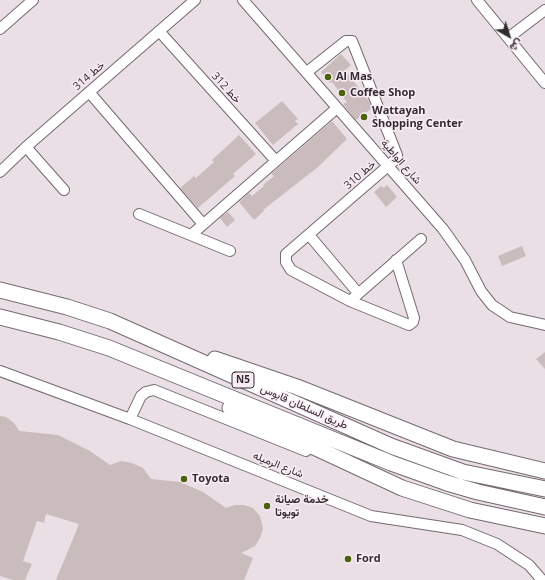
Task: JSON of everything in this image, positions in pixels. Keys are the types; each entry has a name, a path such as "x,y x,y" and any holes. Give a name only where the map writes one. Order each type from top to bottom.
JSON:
{"highway":[{"name":"طريق السلطان قابوس","path":"0,290 67,307 110,321 391,446 464,472 545,489"},
{"name":"طريق السلطان قابوس","path":"0,317 59,332 109,348 391,463 447,483 478,492 545,507"},
{"path":"189,356 220,359 297,387 453,449 545,471"},
{"path":"176,376 200,392 383,480 470,510 512,527 545,534"},
{"path":"526,466 545,467"},
{"path":"470,510 545,526"},
{"path":"528,523 545,516"}],"street":[{"path":"0,29 33,0"},
{"name":"خط 314","path":"0,172 26,147 195,0"},
{"name":"شارع الواطية","path":"243,0 443,229 465,260 481,291 492,305 510,317 545,325"},
{"path":"477,0 545,83"},
{"path":"508,38 545,10"},
{"name":"خط 312","path":"159,31 276,161"},
{"name":"خط 310","path":"307,72 346,41 349,40 354,43 396,154 396,159 286,254 286,262 291,270 350,302"},
{"path":"89,92 203,224"},
{"path":"191,235 337,108"},
{"path":"26,147 64,190"},
{"path":"139,214 230,251"},
{"path":"309,235 358,292"},
{"path":"396,260 414,318 411,324 405,324 350,302 358,292 396,260 421,239"},
{"name":"شارع الرميله","path":"0,371 130,419 371,516 462,530 497,544 529,565 542,580"},
{"path":"130,419 141,396 146,392 154,390 370,478 383,480"}],"building":[{"path":"341,54 351,65 345,70 368,100 372,108 356,120 343,104 347,102 332,82 330,83 321,72"},
{"path":"282,101 298,119 295,121 298,124 273,145 255,123"},
{"path":"332,121 347,139 318,167 263,210 264,211 254,220 239,202 249,193 252,196 264,186 263,185 274,176 271,174"},
{"path":"239,135 256,154 233,174 235,176 198,208 180,188 194,176 196,178 214,162 212,160"},
{"path":"387,185 397,197 386,207 374,192 381,186 384,188"},
{"path":"228,212 235,220 227,227 220,218"},
{"path":"522,246 526,256 502,266 498,256"},
{"path":"545,352 545,369 536,359"},
{"path":"0,416 6,417 14,423 19,431 58,435 90,451 110,465 121,461 132,463 143,468 151,479 180,482 203,492 226,508 235,505 244,505 253,508 260,516 263,529 255,546 241,553 253,558 244,580 56,580 79,524 46,514 44,523 37,521 23,561 32,564 25,580 13,580 0,576"}],"place":[{"name":"Al Mas","path":"328,77"},
{"name":"Coffee Shop","path":"342,93"},
{"name":"Wattayah Shopping Center","path":"364,117"},
{"name":"Toyota","path":"184,479"},
{"name":"خدمة صيانة تويوتا","path":"267,506"},
{"name":"Ford","path":"348,559"}]}
